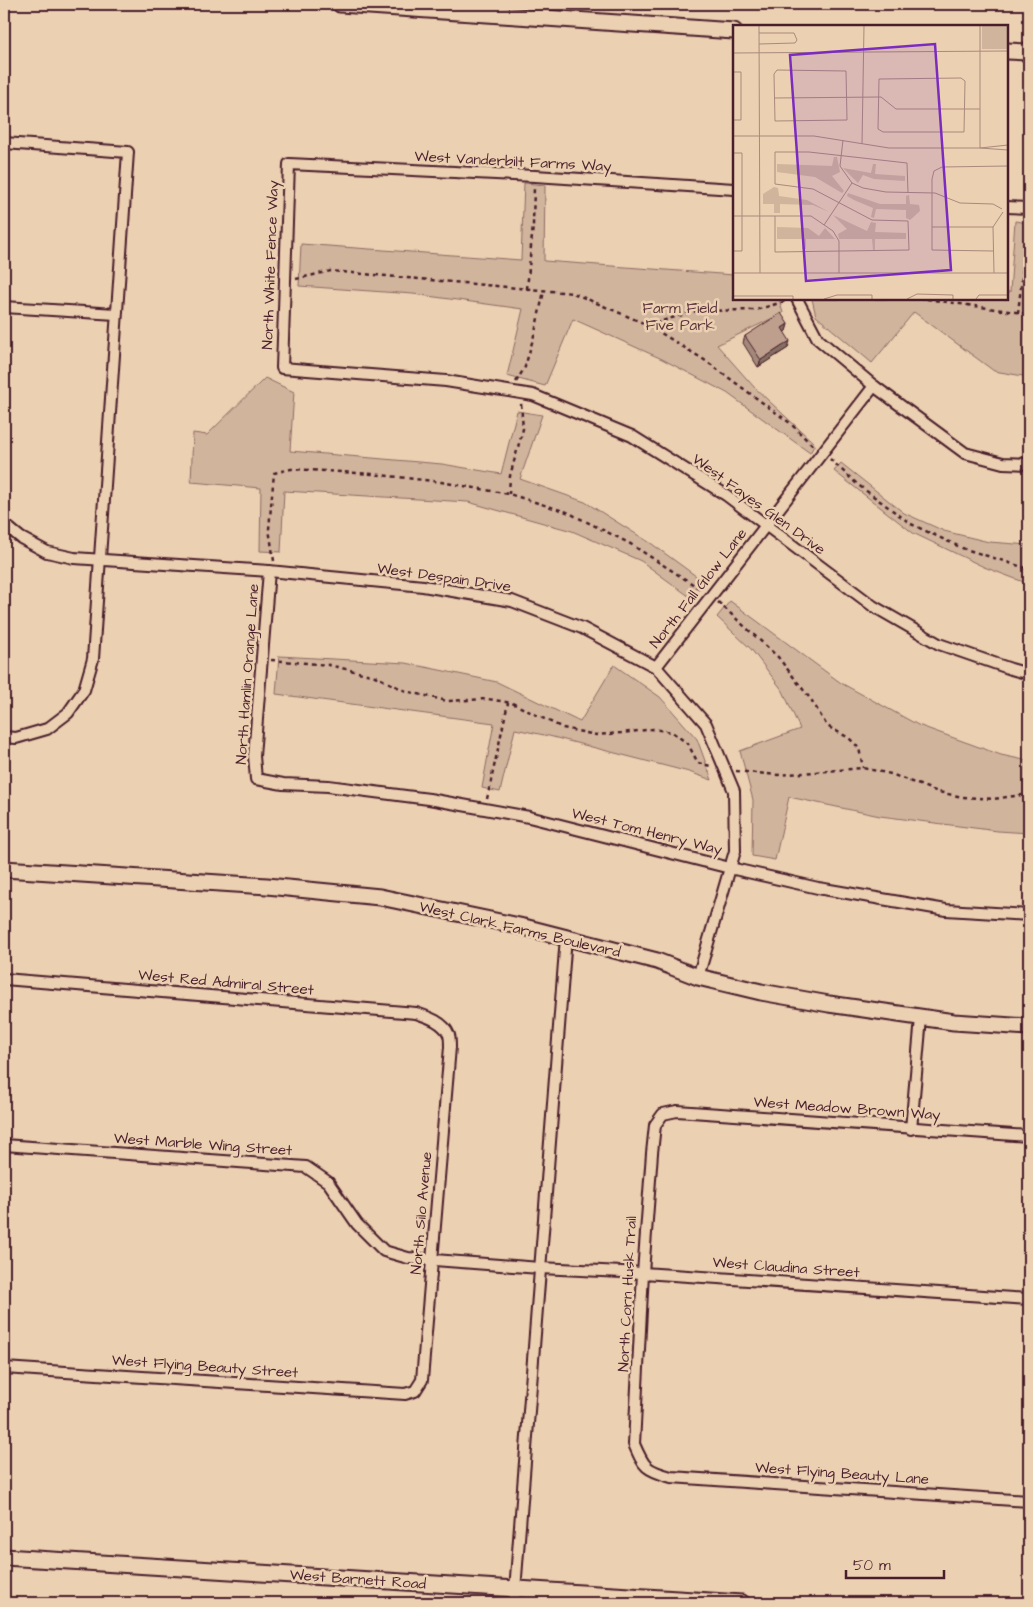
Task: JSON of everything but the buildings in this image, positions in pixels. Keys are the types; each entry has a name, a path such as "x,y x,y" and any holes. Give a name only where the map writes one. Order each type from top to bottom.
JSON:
{"street":[{"path":"340,4 733,31"},
{"path":"1008,50 1029,52"},
{"path":"4,143 128,152 93,659 84,690 68,713 46,730 16,738 4,737"},
{"name":"West Vanderbilt Farms Way","path":"289,164 534,176 733,190"},
{"name":"North White Fence Way","path":"282,368 289,164"},
{"path":"1008,207 1029,208"},
{"path":"798,300 818,339 874,386 965,454 1003,463 1029,464"},
{"path":"4,307 116,314"},
{"name":"West Fayes Glen Drive","path":"282,368 446,380 534,395 632,436 726,495 873,606 939,644 1029,674"},
{"name":"North Fall Glow Lane","path":"656,667 874,386"},
{"name":"West Despain Drive","path":"4,524 22,538 47,552 74,558 272,572 423,586 512,601 582,628 656,667 706,724 734,791 735,851 698,976"},
{"name":"North Hamlin Orange Lane","path":"256,779 254,756 272,572"},
{"name":"West Tom Henry Way","path":"256,779 283,784 328,786 420,798 485,809 529,817 730,868 818,888 946,910 1029,915"},
{"name":"West Clark Farms Boulevard","path":"4,869 267,886 380,897 566,937 657,961 698,976 761,992 920,1018 1029,1027"},
{"path":"514,1596 566,937"},
{"name":"West Red Admiral Street","path":"4,979 416,1013 432,1018 442,1026"},
{"path":"912,1129 920,1018"},
{"name":"North Silo Avenue","path":"404,1394 415,1391 422,1380 450,1047 449,1035 442,1026"},
{"name":"West Meadow Brown Way","path":"663,1114 677,1111 1029,1136"},
{"name":"North Corn Husk Trail","path":"654,1472 642,1464 634,1444 643,1274 655,1125 663,1114"},
{"name":"West Marble Wing Street","path":"4,1145 306,1166 328,1182 357,1224 384,1251 408,1258 540,1268"},
{"name":"West Claudina Street","path":"540,1268 1029,1299"},
{"name":"West Flying Beauty Street","path":"4,1368 404,1394"},
{"name":"West Flying Beauty Lane","path":"654,1472 671,1477 1029,1501"},
{"name":"West Barnett Road","path":"4,1557 514,1596 742,1603"}],"path":[{"path":"527,289 533,224 534,176"},
{"path":"1018,313 1025,252 1029,243"},
{"path":"285,282 331,271 573,293 648,325 696,311 756,310 789,300"},
{"path":"509,494 510,476 523,429 521,402 510,391 525,367 544,291"},
{"path":"934,300 1029,314"},
{"path":"272,572 269,528 274,473 291,469 372,474 441,482 509,494 567,512 629,543 712,596 778,657 812,702 827,726 850,738 860,748 863,768"},
{"path":"262,659 329,665 375,676 406,691 447,701 488,699 508,702 563,728 596,735 653,728 672,732 688,744 698,763 725,770 778,775 863,768 891,774 938,792 963,798 993,799 1029,794"},
{"path":"485,809 508,702"}],"green space":[{"name":"Farm Field Five Park","path":"524,183 545,185 544,261 733,275 733,300 779,300 783,313 717,345 754,387 815,444 810,453 727,393 662,359 573,319 545,386 507,376 523,309 413,294 299,286 301,244 521,260"},
{"path":"1015,221 1029,223 1029,377 994,371 914,312 872,363 816,316 812,300 1008,300 1008,292 1010,292"},
{"path":"265,378 294,392 290,451 442,464 501,474 517,411 542,415 520,479 585,502 652,544 700,579 690,597 641,561 572,531 468,502 284,491 281,552 260,551 261,488 191,482 193,433 207,435"},
{"path":"841,463 904,513 944,531 989,542 1029,545 1029,584 984,567 913,533 834,471"},
{"path":"730,601 841,683 918,725 1001,755 1029,761 1029,833 998,831 880,816 789,797 775,860 752,856 753,800 740,751 800,729 783,691 751,649 717,617"},
{"path":"279,656 406,663 497,682 580,722 614,665 660,697 697,739 712,780 689,772 515,729 500,792 482,788 494,723 276,694"}]}
